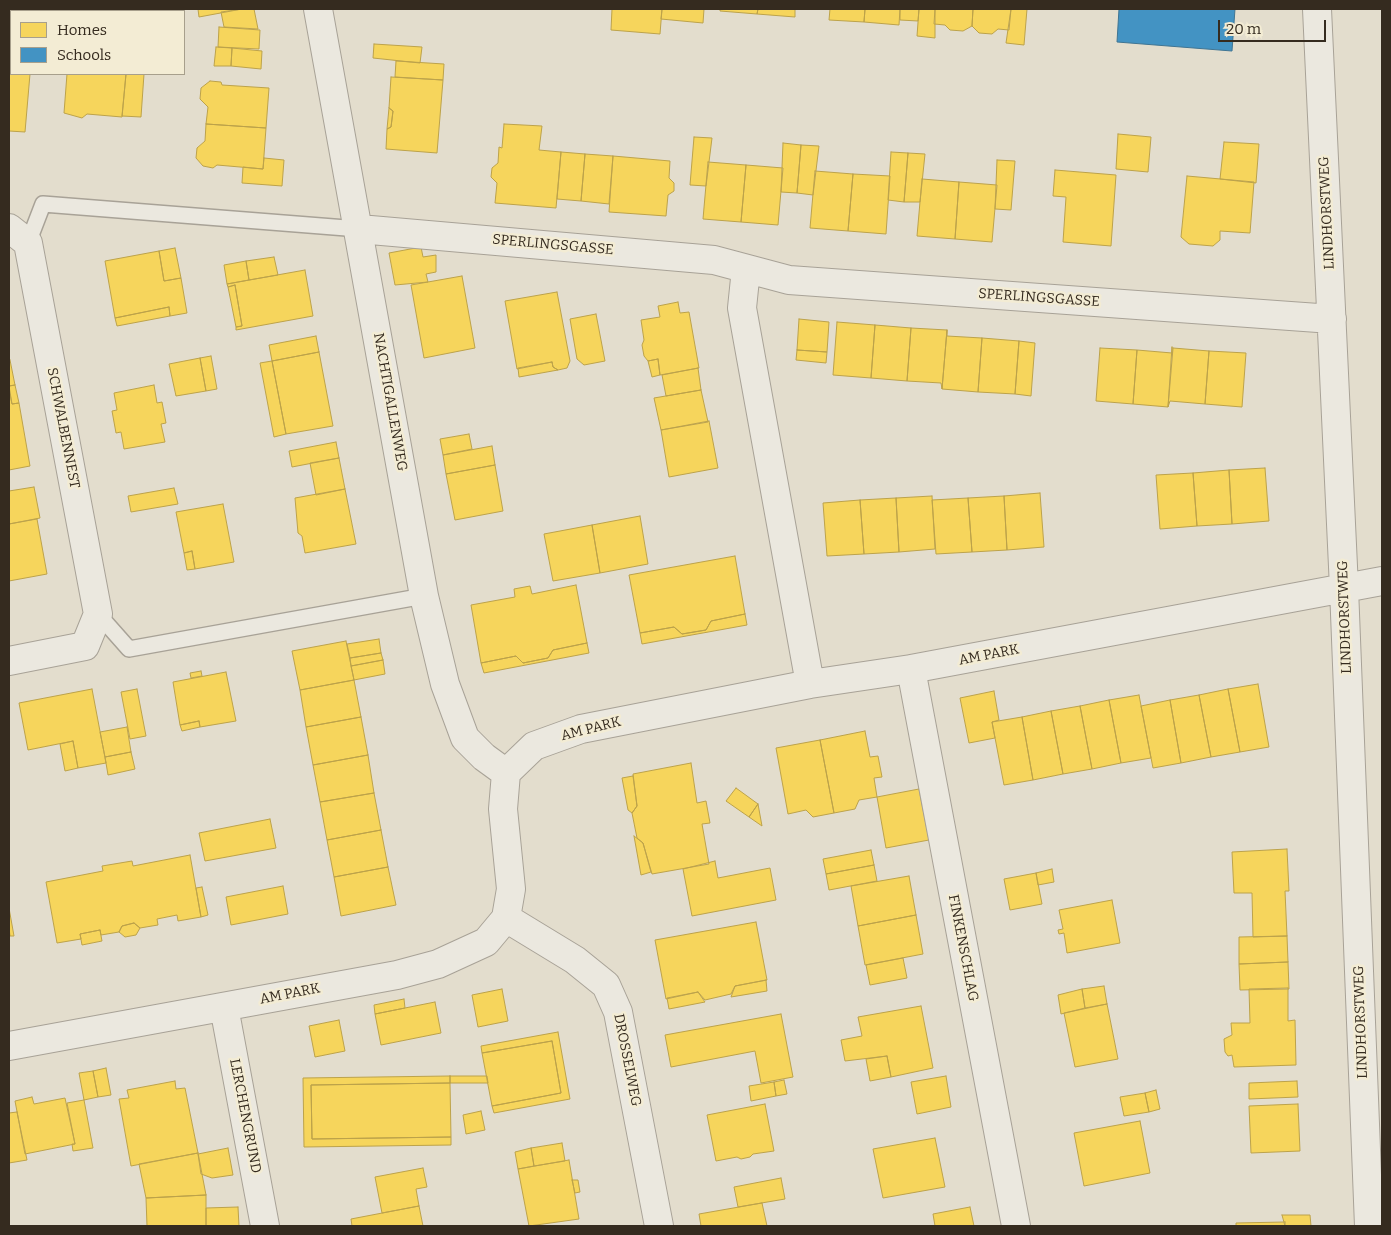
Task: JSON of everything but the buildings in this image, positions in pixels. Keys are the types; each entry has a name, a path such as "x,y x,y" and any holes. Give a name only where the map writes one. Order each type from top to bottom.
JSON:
{"street":[{"name":"NACHTIGALLENWEG","path":"318,9 424,596 445,684 465,738 484,757 506,773"},
{"name":"LINDHORSTWEG","path":"1317,9 1344,588 1369,1226"},
{"name":"SPERLINGSGASSE","path":"359,229 714,260 789,280 1332,319"},
{"name":"SCHWALBENNEST","path":"18,235 98,614"},
{"path":"746,269 742,308 810,684"},
{"name":"AM PARK","path":"506,773 534,746 581,729 810,684 911,669 1382,582"},
{"path":"9,661 85,646 98,614"},
{"name":"FINKENSCHLAG","path":"911,669 1016,1226"},
{"path":"506,773 503,809 511,889 506,918"},
{"name":"AM PARK","path":"9,1046 397,975 438,964 486,942 506,918"},
{"name":"DROSSELWEG","path":"506,918 575,960 606,985 618,1012 659,1226"},
{"name":"LERCHENGRUND","path":"224,1007 265,1226"}],"lane":[{"name":"SCHWALBENNEST","path":"18,235 43,204 359,229"},
{"path":"98,614 129,649 424,596"}]}
